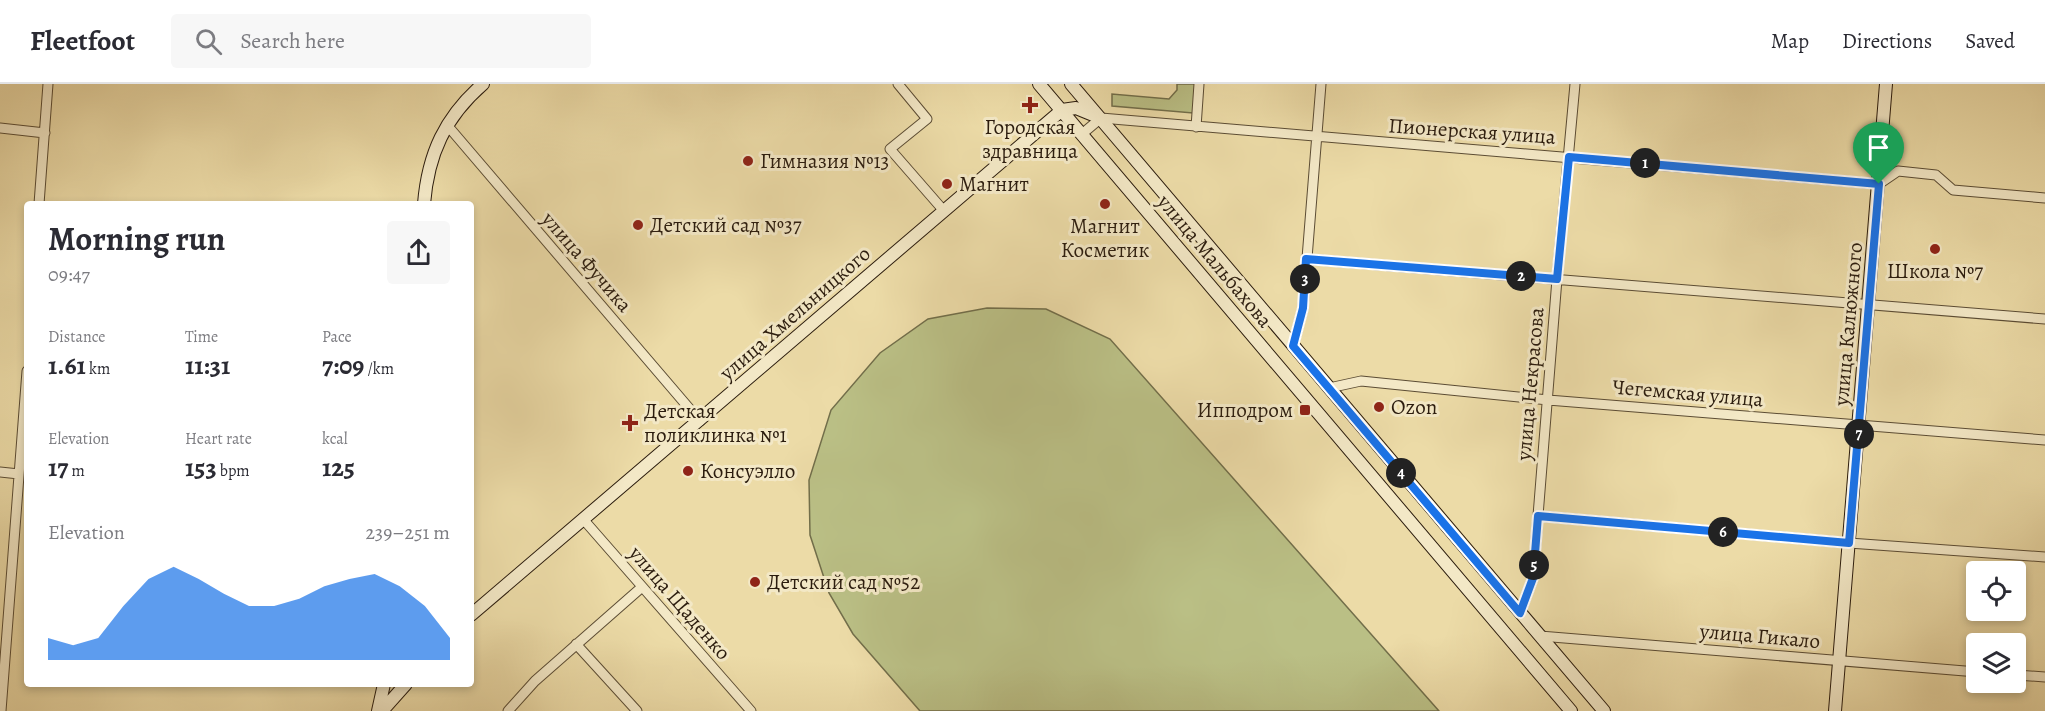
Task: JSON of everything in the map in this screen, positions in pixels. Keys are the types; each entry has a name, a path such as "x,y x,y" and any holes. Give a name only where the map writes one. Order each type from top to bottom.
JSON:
{"main road":[{"path":"425,201 433,153 447,125 461,106 483,84"},
{"name":"улица Мальбахова","path":"1039,84 1572,711"},
{"name":"улица Мальбахова","path":"1071,84 1604,711"},
{"name":"улица Калюжного","path":"1835,711 1886,84"},
{"path":"1076,108 1081,95"},
{"path":"1062,110 1076,108 1101,118"},
{"name":"улица Хмельницкого","path":"474,612 1062,110"},
{"path":"380,711 384,687"},
{"path":"380,711 403,687"}],"street":[{"path":"39,201 48,84"},
{"path":"898,84 927,119 890,149 944,211"},
{"path":"1196,127 1199,84"},
{"path":"1293,346 1303,308 1321,84"},
{"name":"улица Некрасова","path":"1520,613 1533,578 1575,84"},
{"path":"1082,134 1101,118"},
{"name":"Пионерская улица","path":"1101,118 1879,184"},
{"name":"улица Фучика","path":"447,125 700,421"},
{"path":"0,128 45,132"},
{"path":"1879,184 1898,171 1936,175 1953,190 2045,198"},
{"path":"1306,259 2045,319"},
{"name":"Чегемская улица","path":"1329,388 1361,381 1548,400 2045,440"},
{"path":"1,711 24,410"},
{"path":"0,472 19,474"},
{"path":"1538,516 1849,543 2045,557"},
{"name":"улица Щаденко","path":"583,519 751,711"},
{"path":"508,711 535,681 642,587"},
{"name":"улица Гикало","path":"1540,636 1966,671"},
{"path":"576,644 637,711"},
{"path":"2026,676 2045,677"}],"green space":[{"path":"1177,84 1195,84 1193,113 1112,106 1112,94 1169,99 1177,90"},
{"path":"987,308 1046,309 1110,339 1439,711 920,711 853,634 829,593 810,535 809,480 831,410 880,353 928,319"}],"place":[{"name":"Городская здравница","path":"1030,105"},
{"name":"Гимназия №13","path":"748,161"},
{"name":"Магнит","path":"947,184"},
{"name":"Магнит Косметик","path":"1105,204"},
{"name":"Детский сад №37","path":"638,225"},
{"name":"Школа №7","path":"1935,249"},
{"name":"Ozon","path":"1379,407"},
{"name":"Ипподром","path":"1305,410"},
{"name":"Детская поликлинка №1","path":"630,423"},
{"name":"Консуэлло","path":"688,471"},
{"name":"Детский сад №52","path":"755,582"}],"route":[{"path":"1569,157 1879,184 1849,543 1538,516 1533,578 1520,613 1293,346 1303,308 1306,259 1557,279 1569,157"}]}
